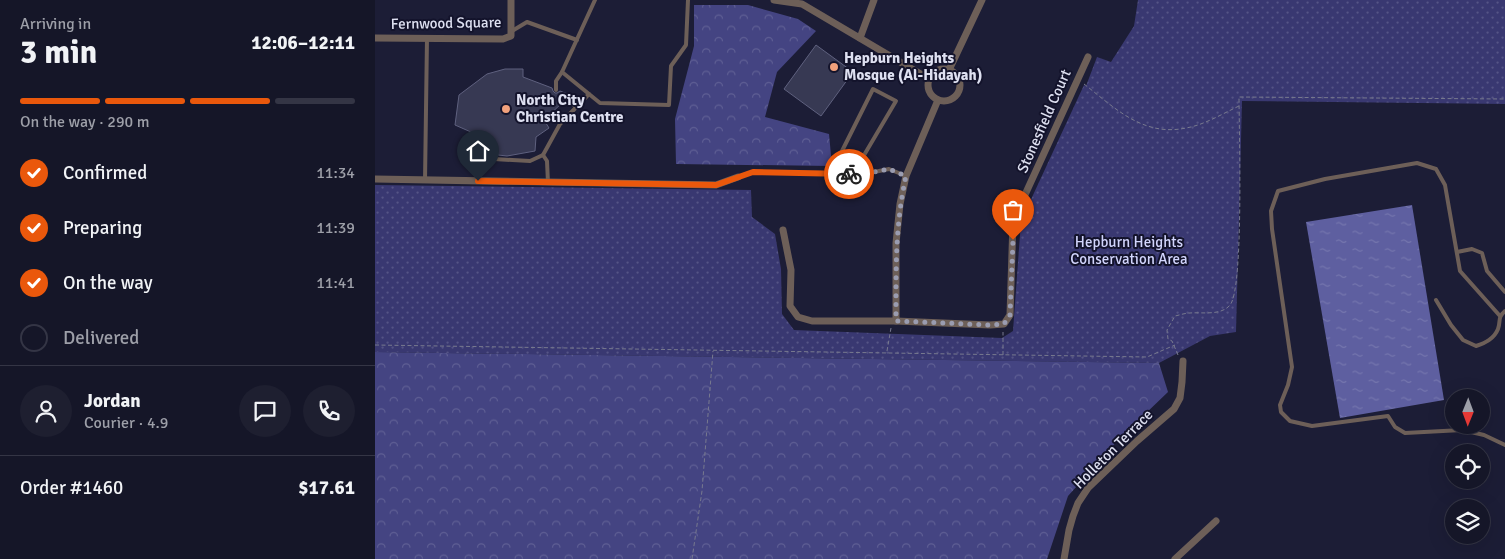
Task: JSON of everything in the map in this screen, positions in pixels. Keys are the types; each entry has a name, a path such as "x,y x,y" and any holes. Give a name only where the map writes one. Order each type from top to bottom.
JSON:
{"street":[{"name":"Fernwood Square","path":"375,38 503,39 511,36 511,0"},
{"path":"775,0 802,4 929,79"},
{"path":"860,38 874,0"},
{"path":"949,70 982,0"},
{"name":"Stonesfield Court","path":"1004,324 1010,315 1013,222 1088,57"},
{"path":"941,69 949,70 957,76 959,87 954,97 949,100 938,100 930,93 928,88 929,79 936,71 941,69"},
{"path":"896,321 896,243 900,204 906,176 938,100"},
{"path":"375,180 716,185 738,177"},
{"path":"783,230 791,270 790,306 799,317 812,321 1004,324"},
{"name":"Holleton Terrace","path":"1064,559 1071,523 1078,503 1088,488 1174,409 1180,398 1183,361"},
{"path":"1175,559 1216,521"}],"lane":[{"path":"556,90 557,81 595,0"},
{"path":"562,72 600,103 669,105 671,66 685,45 688,0"},
{"path":"511,31 527,22 577,40"},
{"path":"425,180 427,38"},
{"path":"860,162 842,151 873,89 896,101 860,162 861,170"},
{"path":"494,159 530,161 543,155 560,124 589,94"},
{"path":"566,98 576,107"},
{"path":"543,155 547,161 547,182"},
{"path":"1500,316 1460,271 1445,185 1436,169 1417,163 1325,179 1278,191 1271,211 1272,229 1292,367 1288,385 1280,405 1281,412 1290,421 1312,426 1387,416 1395,427 1405,433 1463,430 1484,435 1505,445"},
{"path":"738,177 753,172 851,174 861,170 874,172 889,169 906,176"},
{"path":"1457,252 1472,249 1481,253 1487,271 1505,292"},
{"path":"1436,300 1451,325 1463,340 1476,346 1488,342 1498,330 1500,316 1505,311"}],"path":[{"path":"1077,79 1123,115 1145,126 1168,130 1187,128 1239,106"},
{"path":"1183,361 1177,354 1175,345 1168,339 1167,330 1175,316 1188,313 1219,312 1230,305 1235,291 1239,238 1239,98 1505,99"},
{"path":"887,353 891,328 896,321"},
{"path":"1003,355 1004,324"},
{"path":"375,345 1147,357 1175,345"},
{"path":"692,559 702,490 713,350"}],"green space":[{"name":"Hepburn Heights Conservation Area","path":"1138,0 1505,0 1505,104 1242,101 1236,332 1210,336 1159,363 375,352 375,185 751,190 752,217 775,234 781,269 782,314 794,330 1002,338 1013,331 1021,221 1084,85 1086,86 1097,57 1111,62 1134,26"},
{"path":"694,5 748,5 798,19 816,31 777,72 765,117 829,134 832,166 676,164 675,119 694,46"},
{"path":"375,352 1159,363 1168,392 1119,439 1068,496 1047,559 375,559"}],"water":[{"path":"1412,205 1444,400 1340,418 1306,222"}],"building":[{"path":"816,45 853,72 821,116 784,89"},
{"name":"North City Christian Centre","path":"505,69 523,69 523,77 552,88 555,93 560,91 570,95 564,95 562,98 564,101 544,120 549,128 536,137 535,151 507,156 498,155 496,143 455,125 459,95 487,74"}],"way so far":[{"path":"849,174 861,170 874,172 889,169 906,176 900,204 896,243 896,321 1004,324 1010,315 1013,240"}],"place":[{"name":"Hepburn Heights Mosque (Al-Hidayah)","path":"834,67"},
{"name":"North City Christian Centre","path":"506,109"}],"route":[{"path":"478,181 716,185 753,172 849,174"}]}
